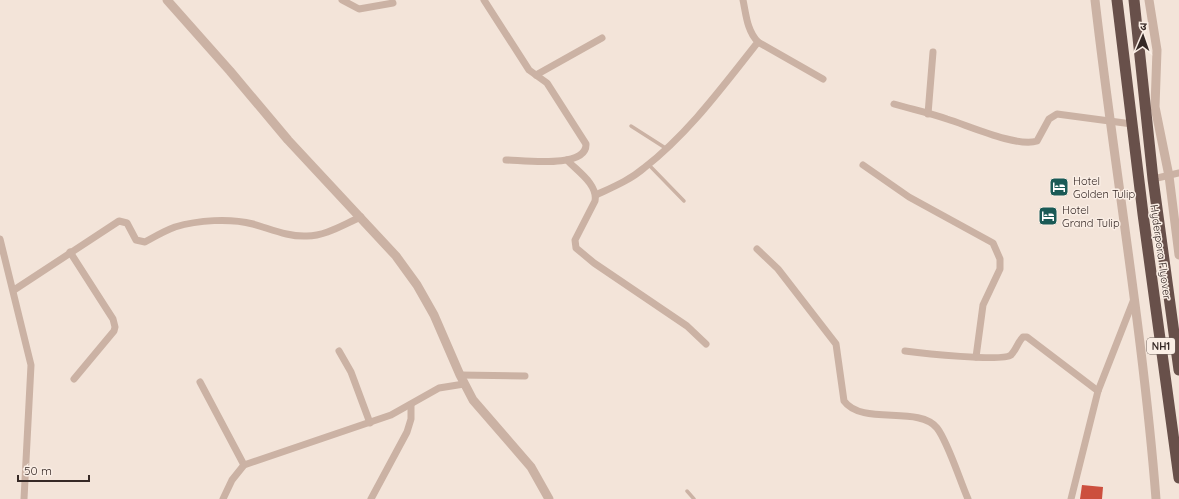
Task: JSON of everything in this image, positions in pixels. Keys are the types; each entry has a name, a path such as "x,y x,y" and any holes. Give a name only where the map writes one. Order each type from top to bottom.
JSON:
{"highway":[{"name":"NH1","path":"1117,0 1132,124"},
{"name":"NH1","path":"1134,0 1153,179"},
{"name":"Hyderpora Flyover","path":"1132,124 1179,478"},
{"name":"Hyderpora Flyover","path":"1153,179 1179,370"}],"street":[{"path":"167,0 230,71 288,140 396,256 417,285 434,315 464,384 486,416 531,467 549,499"},
{"path":"342,0 359,9 393,3"},
{"path":"484,0 526,65 547,83 586,144 585,151 582,154 567,160 556,162 506,160"},
{"path":"743,0 748,26 754,38 758,42 823,79"},
{"path":"1095,0 1109,121 1132,270 1134,299 1152,448 1156,499"},
{"path":"1149,0 1157,50 1155,107 1169,176 1179,255"},
{"path":"536,75 602,38"},
{"path":"596,195 626,180 649,164 666,149 706,108 758,42"},
{"path":"928,114 933,52"},
{"path":"894,104 958,122 996,136 1033,142 1040,137 1049,119 1057,114 1132,124"},
{"path":"567,160 594,188 596,195 595,201 575,240 576,248 687,326 706,344"},
{"path":"863,165 909,197 993,243 1000,259 1000,269 983,305 976,357"},
{"path":"1153,179 1179,173"},
{"path":"14,290 119,220 127,222 136,240 145,242 175,227 215,222 241,222 281,233 307,236 323,233 361,217"},
{"path":"0,239 14,290 31,365 24,499"},
{"path":"757,249 778,269 836,344 844,401 847,405 859,412 908,417 932,423 941,435 968,499"},
{"path":"70,252 113,319 116,327 114,332 74,379"},
{"path":"1071,499 1098,391 1134,299"},
{"path":"905,351 976,357 1009,356 1019,341 1024,337 1027,337 1098,391"},
{"path":"339,351 351,372 370,423"},
{"path":"460,375 525,376"},
{"path":"200,382 244,465"},
{"path":"223,499 232,480 244,465 391,415 411,405 438,388 464,384"},
{"path":"371,499 407,432 411,419 411,405"}],"lane":[{"path":"631,126 666,149"},
{"path":"649,164 684,201"},
{"path":"687,491 694,499"}],"building":[{"path":"1082,485 1103,487 1102,499 1080,499"}],"place":[{"name":"Hotel Golden Tulip","path":"1059,187"},
{"name":"Hotel Grand Tulip","path":"1048,216"}]}
